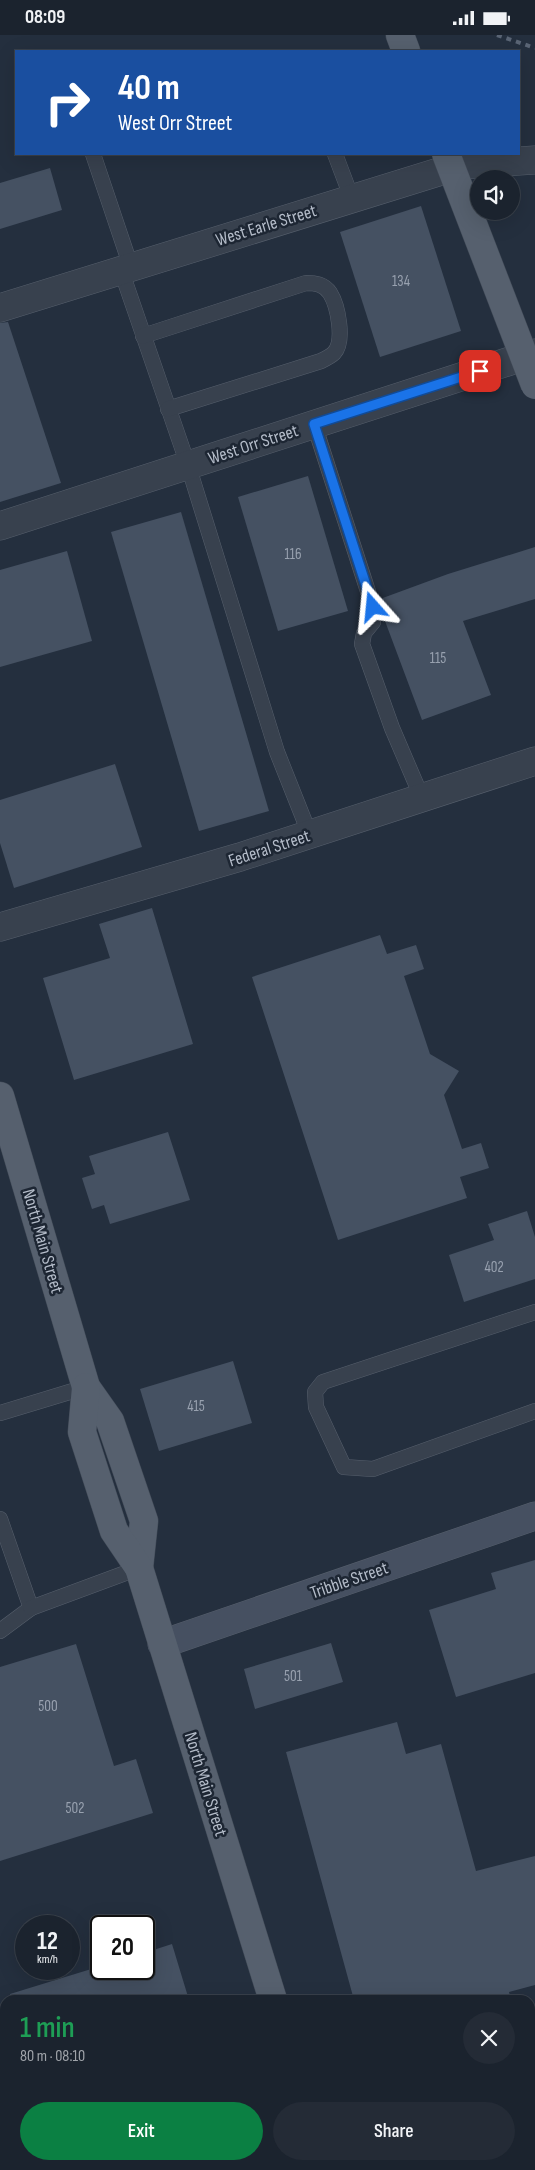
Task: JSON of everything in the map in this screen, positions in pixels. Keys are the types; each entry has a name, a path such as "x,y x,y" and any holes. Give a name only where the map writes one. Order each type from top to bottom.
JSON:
{"main road":[{"path":"400,35 406,50"},
{"path":"446,155 535,385"},
{"name":"North Main Street","path":"0,1096 86,1387 82,1432 114,1531 139,1568 271,1995"}],"street":[{"name":"West Earle Street","path":"0,309 461,165 535,160"},
{"name":"West Orr Street","path":"0,526 535,353"},
{"name":"Federal Street","path":"0,927 240,857 535,761"},
{"name":"Tribble Street","path":"162,1643 535,1516"}],"lane":[{"path":"94,155 143,336 188,465 277,752 310,835"},
{"path":"335,155 352,199"},
{"path":"143,336 306,283 319,283 330,292 336,307 340,326 340,342 334,354 321,361 168,409"},
{"path":"314,424 373,607 373,622 364,633 362,644 392,728 422,798"},
{"path":"535,1312 323,1382 315,1392 316,1407 344,1467 363,1469 373,1469 535,1411"},
{"path":"0,1413 86,1387"},
{"path":"0,1519 31,1607"},
{"path":"0,1631 31,1607 139,1568"}],"building":[{"path":"50,168 62,210 0,229 0,183"},
{"path":"421,206 461,331 380,357 340,232"},
{"path":"8,322 61,483 0,502 0,323"},
{"path":"308,476 348,611 278,631 238,497"},
{"path":"181,512 269,811 199,831 111,532"},
{"path":"535,547 535,599 463,621 491,695 422,720 382,613 380,599 448,574"},
{"path":"67,551 92,641 0,667 0,570"},
{"path":"115,764 142,847 14,888 0,843 0,800"},
{"path":"152,908 193,1044 74,1080 43,978 110,958 99,924"},
{"path":"380,935 387,954 416,945 424,969 404,976 430,1054 459,1071 444,1095 462,1149 481,1143 489,1168 460,1177 467,1198 338,1240 252,977"},
{"path":"168,1132 190,1200 110,1224 104,1205 92,1209 82,1178 95,1174 89,1156"},
{"path":"527,1211 535,1237 535,1279 464,1302 449,1255 494,1240 488,1224"},
{"path":"233,1361 252,1423 159,1451 140,1389"},
{"path":"535,1560 535,1673 456,1697 429,1610 496,1589 491,1573"},
{"path":"331,1643 343,1682 255,1709 244,1669"},
{"path":"76,1644 114,1766 136,1759 153,1813 0,1861 0,1667"},
{"path":"397,1722 406,1754 441,1744 476,1871 535,1856 535,1985 509,1992 510,1995 353,1995 286,1752"},
{"path":"172,1944 187,1995 10,1995 56,1980 80,1980 80,1972 90,1969 90,1980 155,1980 155,1949"}],"railway":[{"path":"497,35 535,48"}],"route":[{"path":"373,607 314,424 480,371"}]}
